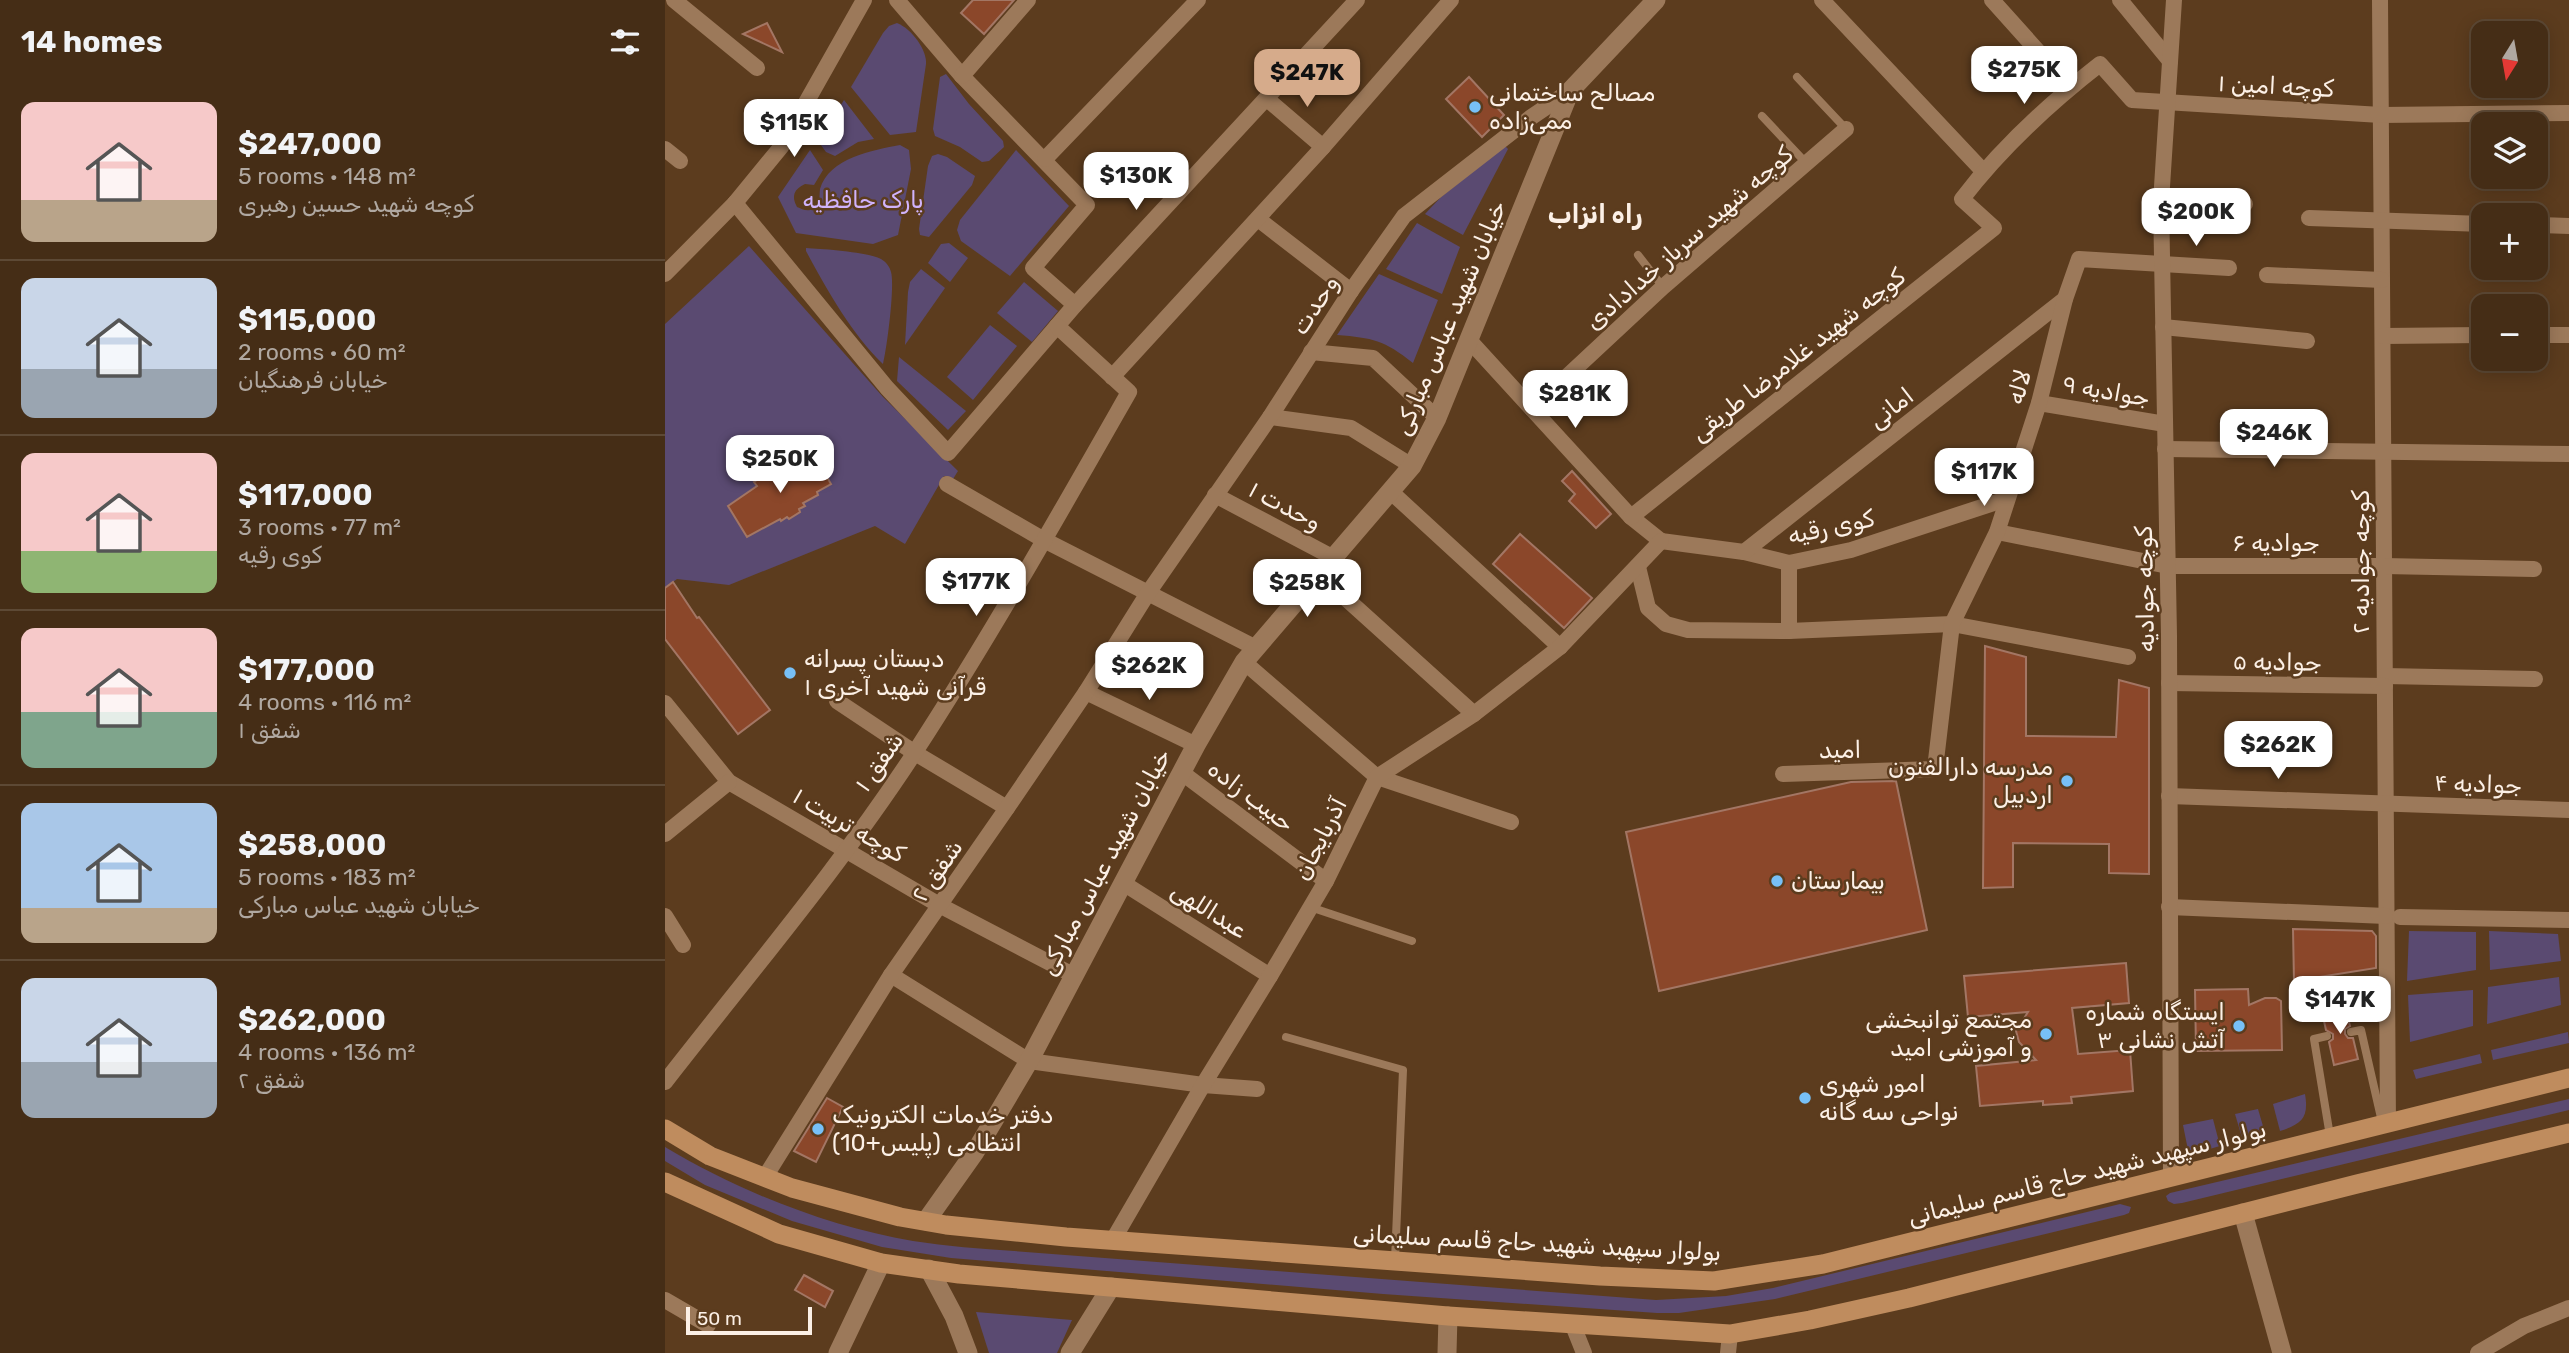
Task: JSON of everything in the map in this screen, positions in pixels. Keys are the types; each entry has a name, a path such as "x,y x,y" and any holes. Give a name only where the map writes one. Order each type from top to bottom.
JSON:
{"main road":[{"name":"بولوار سپهبد شهید حاج قاسم سلیمانی","path":"665,1129 710,1156 792,1188 900,1217 926,1221 1113,1240 1600,1276 1714,1281 1823,1264 2569,1078"},
{"path":"665,1182 779,1234 881,1263 1111,1287 1448,1316 1572,1323 1729,1343 1810,1320 2569,1133"}],"street":[{"path":"674,0 757,68"},
{"path":"665,274 735,203 781,147 864,0"},
{"path":"897,0 962,76 1087,205 1033,268 1075,305"},
{"path":"962,76 1028,0"},
{"path":"1045,159 1198,0"},
{"path":"735,203 887,388 948,453 1075,305 1357,0"},
{"path":"1057,326 1112,377 1323,147 1451,0"},
{"name":"خیابان شهید عباس مبارکی","path":"926,1221 975,1152 1029,1061 1181,772 1250,655 1412,466 1437,418 1570,90 1656,0"},
{"path":"1822,0 1983,171 2070,87 2099,64 2131,100 2167,102"},
{"path":"1992,0 2070,87"},
{"path":"2120,0 2170,61"},
{"name":"کوچه جوادیه","path":"2171,1177 2168,566 2161,202 2174,0"},
{"name":"کوچه جوادیه ۲","path":"2380,0 2386,803 2393,917 2385,1124"},
{"name":"وحدت","path":"1148,593 1404,216 1570,90"},
{"path":"1267,99 1323,147"},
{"name":"کوچه امین ۱","path":"2167,102 2381,115 2569,113"},
{"name":"کوچه شهید سرباز خدادادی","path":"1532,409 1663,288 1846,129"},
{"path":"665,149 680,161"},
{"name":"کوچه شهید غلامرضا طریقی","path":"1630,517 1994,229 1962,199 1983,171"},
{"path":"2161,202 2245,204"},
{"path":"2309,218 2471,224"},
{"path":"1258,219 1351,291"},
{"path":"2548,225 2569,226"},
{"name":"لاله","path":"1936,766 1952,624 1997,532 2039,403 2065,299 2079,259 2162,265"},
{"path":"2162,265 2229,268"},
{"path":"2267,275 2382,280"},
{"name":"امانی","path":"1744,552 2065,299"},
{"path":"2163,327 2307,341"},
{"path":"2382,336 2471,335"},
{"path":"2548,335 2569,335"},
{"path":"1377,778 1474,714 1560,647 1661,541 1630,517 1469,341"},
{"path":"1311,352 1373,358 1437,418"},
{"name":"شفق ۱","path":"665,1082 846,849 915,753 1044,540 1129,391 1112,377"},
{"name":"جوادیه ۹","path":"2039,403 2165,424"},
{"path":"1270,417 1351,428 1412,466"},
{"path":"2165,449 2569,454"},
{"path":"947,484 1044,540 1148,593 1250,655 1377,778 1511,822"},
{"path":"1389,491 1560,647"},
{"name":"وحدت ۱","path":"1215,495 1334,558"},
{"name":"کوی رقیه","path":"1661,541 1744,552 1789,563 1851,550 2006,499"},
{"name":"جوادیه ۶","path":"1997,532 2168,566 2534,569"},
{"path":"1789,563 1789,631"},
{"path":"1638,567 1648,608 1666,624 1688,630 1789,631 1952,624 2128,657"},
{"path":"1320,575 1474,714"},
{"name":"شفق ۲","path":"765,1177 891,975 1086,692 1148,593"},
{"name":"جوادیه ۵","path":"2169,682 2535,679"},
{"path":"1086,692 1196,745"},
{"path":"837,701 915,753 1007,808"},
{"name":"کوچه تربیت ۱","path":"665,704 729,782 941,906 1073,975"},
{"name":"امید","path":"1783,774 1932,771 1936,766"},
{"name":"حبیب زاده","path":"1181,772 1326,881"},
{"name":"آذربایجان","path":"1113,1240 1326,881 1377,778"},
{"path":"665,834 729,782"},
{"name":"جوادیه ۴","path":"2169,796 2569,810"},
{"name":"عبداللهی","path":"1123,883 1271,976"},
{"path":"2169,907 2393,917 2569,920"},
{"path":"665,916 683,945"},
{"path":"891,975 1029,1061 1203,1085 1257,1088"},
{"path":"2243,1213 2282,1353"},
{"path":"838,1353 881,1263"},
{"path":"929,1269 954,1317 968,1353"},
{"path":"1070,1353 1111,1287"},
{"path":"665,1300 708,1325"},
{"path":"2478,1353 2524,1326 2569,1308"},
{"path":"1447,1353 1448,1316"},
{"path":"1572,1323 1584,1353"}],"lane":[{"path":"1797,77 1846,129"},
{"path":"1762,116 1807,164"},
{"path":"1638,255 1663,288"},
{"path":"1310,907 1412,941"},
{"path":"2351,1032 2361,1030 2385,1124"},
{"path":"2327,1036 2314,1039 2330,1138"},
{"path":"1286,1037 1403,1070 1395,1260"}],"green space":[{"name":"پارک حافظیه","path":"897,23 908,30 917,41 926,58 926,64 916,132 890,135 851,87 883,33 889,26"},
{"name":"پارک حافظیه","path":"946,74 1003,141 1004,147 989,161 982,162 960,147 935,136 933,129 940,77"},
{"name":"پارک حافظیه","path":"844,100 874,139 858,142 835,156 826,152 818,141"},
{"name":"پارک حافظیه","path":"900,145 909,150 911,169 898,235 873,244 796,233 778,197 810,150 823,170 814,185 805,184 795,193 797,207 807,210 817,205 825,178 842,163 865,153"},
{"path":"1505,146 1508,149 1463,235 1425,214 1441,197"},
{"name":"پارک حافظیه","path":"1016,150 1069,206 1010,276 961,241 957,230 960,220"},
{"name":"پارک حافظیه","path":"938,154 975,176 972,185 929,237 920,235 919,229 928,166 932,156"},
{"path":"1417,223 1460,247 1442,294 1386,269"},
{"name":"پارک حافظیه","path":"949,243 968,258 950,282 928,263 941,244"},
{"path":"749,246 883,397 958,471 953,479 944,476 905,544 875,526 729,585 677,579 665,588 665,324","holes":["813,453 831,483 817,492 818,495 803,503 805,506 799,509 800,512 789,519 780,519 747,537 728,506 757,486 754,482 778,467 781,472"]},
{"name":"پارک حافظیه","path":"806,248 866,254 881,259 889,266 892,279 891,303 883,364 860,339 840,310"},
{"name":"پارک حافظیه","path":"921,269 945,288 905,345 910,282"},
{"path":"1379,274 1438,300 1413,363 1394,349 1378,342 1337,335"},
{"path":"1024,282 1058,311 1032,342 997,313"},
{"path":"990,325 1017,346 973,400 947,377"},
{"path":"899,357 966,411 948,430 897,381"},
{"path":"2409,931 2476,932 2476,970 2407,981"},
{"path":"2489,931 2558,934 2561,961 2490,970"},
{"path":"2559,977 2561,1005 2487,1024 2488,987"},
{"path":"2473,990 2473,1026 2410,1042 2408,995"},
{"path":"2568,1032 2569,1043 2493,1060 2491,1050"},
{"path":"2480,1054 2482,1063 2416,1079 2413,1070"},
{"path":"2305,1094 2306,1109 2302,1119 2294,1126 2280,1131 2273,1104"},
{"path":"2569,1099 2569,1110 2182,1203 2174,1204 2168,1201 2166,1196 2170,1193"},
{"path":"2258,1109 2265,1133 2243,1141 2235,1114"},
{"path":"2213,1119 2220,1146 2189,1155 2183,1125"},
{"path":"665,1147 723,1178 785,1205 849,1227 913,1241 1656,1300 1726,1296 1773,1288 2120,1204 2131,1207 2129,1213 2124,1215 1775,1299 1679,1313 1657,1313 1383,1294 951,1258 882,1247 792,1221 705,1185 665,1161"},
{"path":"976,1312 1072,1320 1057,1353 989,1353"}],"building":[{"path":"973,0 1014,0 984,34 961,13"},
{"path":"767,23 782,52 743,34"},
{"name":"مصالح ساختمانی ممی‌زاده","path":"1469,77 1504,115 1482,137 1446,99"},
{"path":"813,452 831,484 803,503 805,506 799,509 800,512 789,519 780,519 747,537 728,506 757,486 754,482 778,466 781,472"},
{"path":"1572,471 1611,514 1596,528 1569,501 1575,494 1562,481"},
{"path":"1520,534 1592,598 1564,628 1493,564"},
{"path":"673,582 697,618 699,617 770,710 738,734 665,639 665,588"},
{"name":"مدرسه دارالفنون اردبیل","path":"1985,646 2026,657 2026,736 2116,737 2119,680 2149,688 2149,874 2109,873 2109,844 2013,843 2013,887 1983,888"},
{"name":"بیمارستان","path":"1896,781 1927,930 1659,991 1626,832 1851,782"},
{"path":"2293,929 2372,931 2376,936 2376,968 2294,981"},
{"name":"مجتمع توانبخشی و آموزشی امید","path":"2126,963 2129,1003 2072,1008 2078,1054 2130,1050 2133,1091 2071,1097 2072,1103 2043,1105 2043,1101 1980,1106 1976,1066 2036,1060 2019,1042 2016,1031 2028,1012 1968,1017 1964,976"},
{"path":"2248,989 2249,1005 2265,998 2281,1001 2282,1050 2196,1051 2195,990"},
{"path":"2345,1006 2350,1026 2345,1029 2345,1034 2348,1038 2353,1038 2358,1059 2334,1065 2329,1042 2333,1039 2333,1034 2326,1030 2322,1012"},
{"name":"دفتر خدمات الکترونیک انتظامی (پلیس+10)","path":"827,1098 843,1107 816,1162 794,1151"},
{"path":"804,1275 833,1291 825,1307 795,1290"}],"place":[{"name":"مصالح ساختمانی ممی‌زاده","path":"1475,107"},
{"name":"دبستان پسرانه قرآنی شهید آخری ۱","path":"790,673"},
{"name":"مدرسه دارالفنون اردبیل","path":"2067,781"},
{"name":"بیمارستان","path":"1777,881"},
{"name":"ایستگاه شماره ۳ آتش نشانی","path":"2239,1026"},
{"name":"مجتمع توانبخشی و آموزشی امید","path":"2046,1034"},
{"name":"امور شهری نواحی سه گانه","path":"1805,1098"},
{"name":"دفتر خدمات الکترونیک انتظامی (پلیس+10)","path":"818,1129"}],"district":[{"name":"راه انزاب","path":"1595,214"}]}
